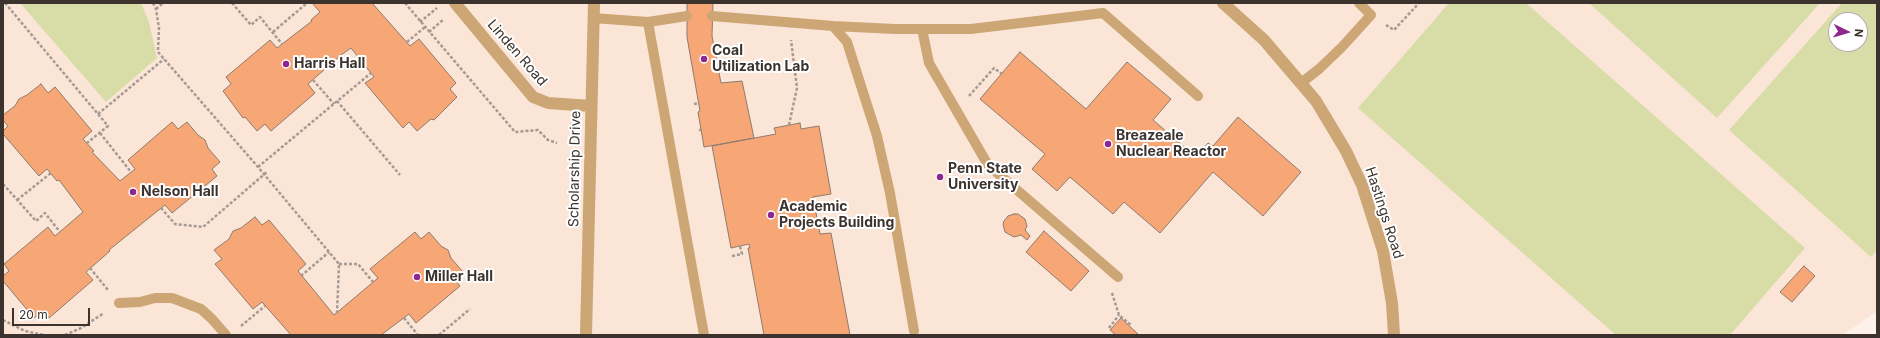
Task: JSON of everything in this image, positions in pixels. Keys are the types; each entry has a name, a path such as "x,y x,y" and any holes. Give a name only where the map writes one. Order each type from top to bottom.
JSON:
{"street":[{"name":"Linden Road","path":"455,3 533,97 548,103 591,106"},
{"name":"Scholarship Drive","path":"586,335 594,3"},
{"name":"Hastings Road","path":"1223,3 1264,40 1301,83 1319,107 1346,151 1362,185 1383,251 1392,303 1394,335"}],"lane":[{"path":"1301,83 1319,69 1342,47 1371,15 1359,3"},
{"path":"712,16 789,21 833,26 971,29 1103,13 1198,96"},
{"path":"593,18 648,22 687,16"},
{"path":"648,22 704,335"},
{"path":"833,26 847,42 877,136 890,193 914,330"},
{"path":"922,29 929,63 988,165 1118,277"},
{"path":"119,303 140,302 155,298 172,298 201,309 226,335"}],"path":[{"path":"5,3 108,126 87,143"},
{"path":"153,3 156,9 159,28 158,52 339,264 337,313"},
{"path":"156,9 163,3"},
{"path":"232,3 251,25 260,17 282,44"},
{"path":"273,32 307,3"},
{"path":"405,3 515,132 538,130 548,140 557,143"},
{"path":"1371,15 1394,30 1419,3"},
{"path":"420,22 438,8"},
{"path":"789,21 797,88 789,125"},
{"path":"407,42 425,27"},
{"path":"98,114 164,59"},
{"path":"957,111 994,68 1002,74"},
{"path":"258,168 371,73"},
{"path":"313,80 334,104"},
{"path":"337,101 400,175"},
{"path":"694,104 699,103"},
{"path":"100,133 131,172"},
{"path":"161,208 175,224 203,227 267,172"},
{"path":"17,200 51,173"},
{"path":"3,184 36,221 45,213 60,232"},
{"path":"732,256 742,254 740,246"},
{"path":"301,276 329,252"},
{"path":"339,264 358,264 373,282"},
{"path":"64,335 81,328 119,303 90,268"},
{"path":"1107,268 1108,284 1119,315 1131,325"},
{"path":"243,325 265,306"},
{"path":"439,335 470,309"},
{"path":"1109,328 1119,315"},
{"path":"404,318 418,335"},
{"path":"3,320 25,331 44,335"}],"shaded area":[{"name":"Penn State University","path":"3,3 1877,3 1877,311 1843,335 3,335"}],"green space":[{"path":"20,3 141,3 149,22 157,58 106,102"},
{"path":"1449,3 1526,3 1805,248 1730,335 1616,335 1358,108"},
{"path":"1589,3 1820,3 1717,118"},
{"path":"1842,3 1877,3 1877,250 1871,257 1729,130 1828,19 1828,52 1868,52 1868,12 1834,12"}],"building":[{"name":"Harris Hall","path":"312,3 372,3 410,46 419,39 456,83 450,89 457,97 434,120 431,119 417,131 409,122 403,128 365,83 374,77 351,48 308,84 315,93 271,131 265,124 257,131 245,117 243,118 223,91 231,84 226,77 270,40 277,48 312,21 311,20 320,12"},
{"name":"Coal Utilization Lab","path":"687,3 713,3 712,36 721,83 742,81 754,138 704,147 698,112 700,111 687,37"},
{"name":"Breazeale Nuclear Reactor","path":"1020,52 1086,109 1127,62 1171,99 1153,120 1196,157 1208,143 1213,146 1238,117 1301,172 1263,216 1213,172 1160,233 1124,202 1113,214 1070,177 1057,191 1032,169 1045,154 980,99"},
{"name":"Nelson Hall","path":"41,84 48,93 55,87 92,131 83,139 94,151 92,152 120,181 135,169 128,160 172,122 178,129 187,122 198,135 205,140 208,148 220,162 212,169 217,176 172,213 165,205 109,250 110,251 86,272 93,280 49,318 43,311 34,318 3,281 3,276 9,271 4,264 48,227 55,236 83,212 59,180 57,181 47,169 39,176 3,134 3,131 8,126 3,120 3,115 15,106 19,99 27,95"},
{"name":"Academic Projects Building","path":"800,123 801,129 819,126 831,194 813,197 820,234 831,233 850,335 764,335 748,248 750,248 749,244 731,248 712,146 776,134 774,128"},
{"path":"1018,214 1025,219 1027,226 1025,230 1030,236 1027,240 1021,235 1014,237 1005,232 1003,224 1004,221 1008,216"},
{"name":"Miller Hall","path":"255,217 262,225 269,220 306,264 298,271 334,315 378,278 370,269 415,232 421,239 429,232 441,246 448,250 451,258 463,272 454,279 460,286 416,323 409,314 381,335 291,335 262,302 253,309 215,264 222,259 214,250 229,239 233,231 241,228"},
{"path":"1044,231 1089,271 1071,291 1026,252"},
{"path":"1804,266 1815,276 1792,302 1780,292"},
{"path":"1121,318 1139,335 1116,335 1110,330"}],"place":[{"name":"Coal Utilization Lab","path":"704,59"},
{"name":"Harris Hall","path":"286,64"},
{"name":"Breazeale Nuclear Reactor","path":"1108,144"},
{"name":"Penn State University","path":"940,177"},
{"name":"Nelson Hall","path":"133,192"},
{"name":"Academic Projects Building","path":"771,215"},
{"name":"Miller Hall","path":"417,277"}]}
